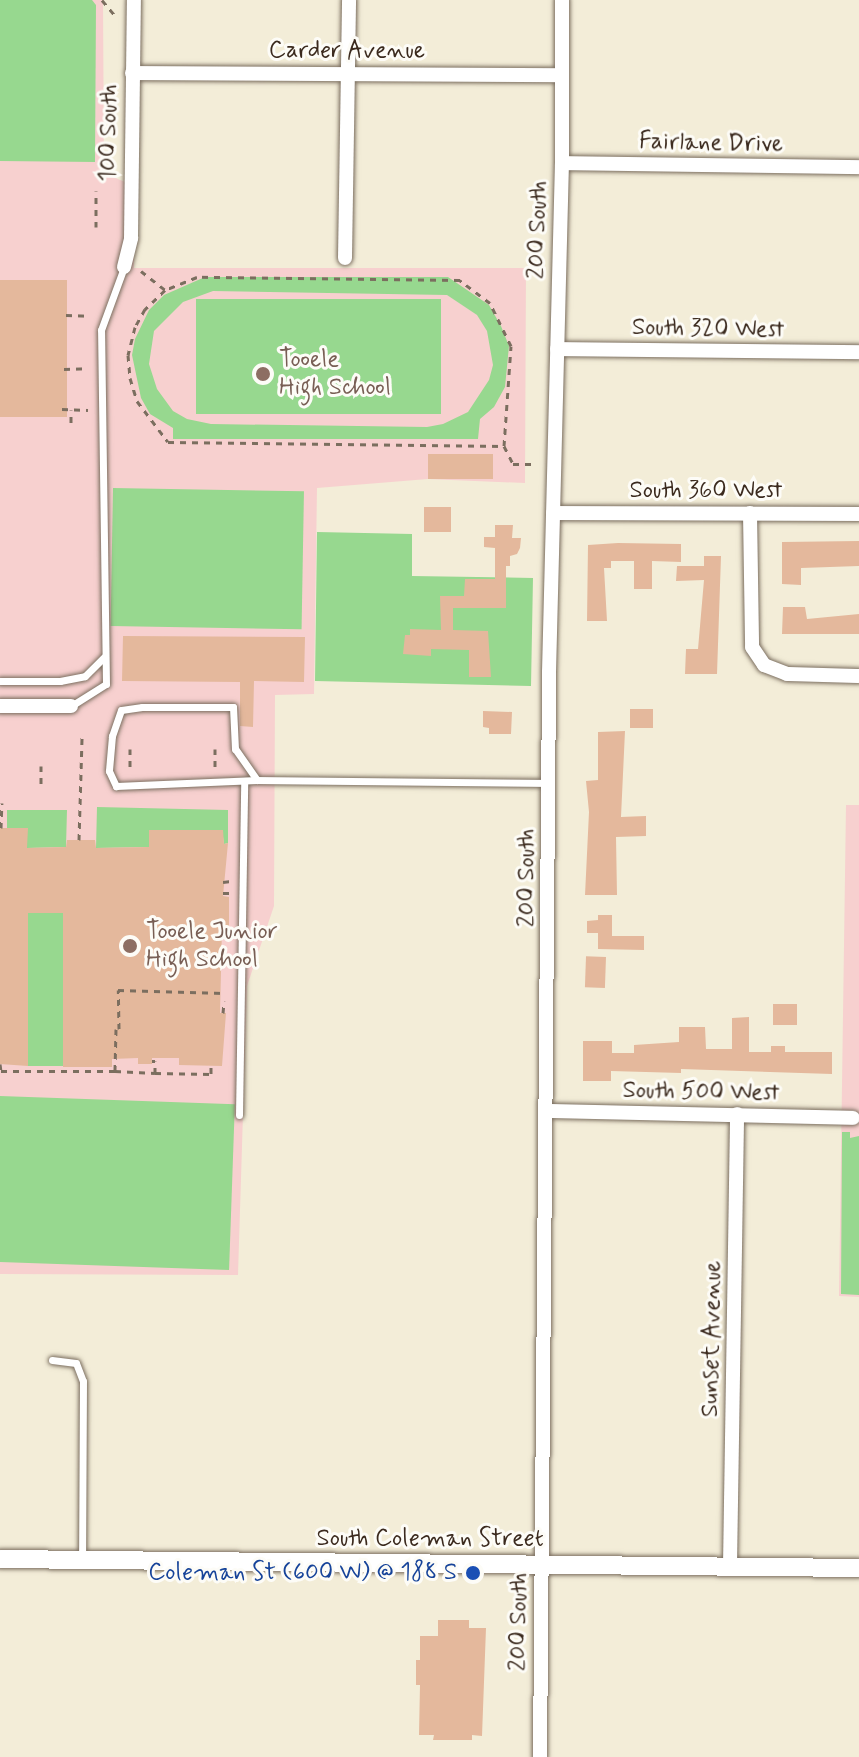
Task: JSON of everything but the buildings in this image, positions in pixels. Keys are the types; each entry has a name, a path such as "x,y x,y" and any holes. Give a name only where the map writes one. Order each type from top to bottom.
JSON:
{"street":[{"name":"100 South","path":"124,267 131,238 134,0"},
{"path":"345,258 349,0"},
{"name":"200 South","path":"540,1757 553,513 562,163 562,0"},
{"name":"Carder Avenue","path":"132,73 561,75"},
{"name":"Fairlane Drive","path":"562,163 859,167"},
{"name":"South 320 West","path":"557,349 859,352"},
{"name":"South 360 West","path":"553,513 859,514"},
{"path":"750,513 752,647 764,665 787,674 859,676"},
{"path":"0,706 71,706"},
{"name":"South 500 West","path":"547,1111 856,1117"},
{"name":"Sunset Avenue","path":"730,1566 737,1114"},
{"name":"South Coleman Street","path":"0,1559 859,1568"}],"lane":[{"path":"71,706 106,684 101,330 124,267"},
{"path":"0,681 60,681 85,676 104,657"},
{"path":"257,780 235,749 233,707 142,707 121,710 112,736 109,771 116,786 257,780 550,783"},
{"path":"239,1115 244,781"},
{"path":"52,1360 76,1363 83,1381 82,1561"}],"path":[{"path":"102,0 117,18"},
{"path":"96,191 96,227"},
{"path":"141,271 165,290"},
{"path":"504,446 168,442 137,401 128,355 135,327 145,309 165,290 197,277 460,280 490,303 511,346 504,446 513,464 536,464"},
{"path":"66,315 89,316"},
{"path":"64,369 88,368"},
{"path":"62,409 88,410"},
{"path":"71,410 71,423"},
{"path":"79,840 82,736"},
{"path":"130,749 130,771"},
{"path":"215,749 215,772"},
{"path":"41,766 41,785"},
{"path":"1,828 2,803"},
{"path":"223,882 231,881"},
{"path":"223,893 231,893"},
{"path":"222,932 229,932"},
{"path":"221,962 227,962"},
{"path":"115,1071 118,990 224,993"},
{"path":"223,1013 224,1001"},
{"path":"152,1061 155,1061 155,1073"},
{"path":"0,1064 1,1071 211,1074 211,1066"},
{"path":"180,1065 180,1073"},
{"path":"88,1067 88,1072"}],"shaded area":[{"path":"0,0 103,0 104,173 134,186 134,268 526,268 525,483 428,479 317,488 314,694 275,695 274,906 247,986 238,1275 0,1274"},
{"path":"846,805 859,805 859,1297 839,1296"}],"green space":[{"path":"0,0 92,0 96,5 95,162 0,161"},
{"path":"205,277 448,277 489,305 501,326 509,346 505,387 494,407 480,419 478,439 173,439 173,428 150,414 141,398 132,355 135,339 149,310 164,295","holes":["213,291 447,295 477,315 487,331 493,365 489,380 468,412 443,424 427,427 211,424 187,419 173,411 157,389 149,364 154,331 183,302"]},
{"path":"196,299 441,299 441,414 196,414"},
{"path":"113,488 304,491 302,629 111,626"},
{"path":"317,532 412,534 412,576 533,578 531,686 315,681"},
{"path":"97,807 228,810 228,843 224,844 222,830 149,830 149,847 96,848"},
{"path":"7,810 67,810 66,847 27,848 27,828 7,828"},
{"path":"28,913 63,913 63,1066 28,1066"},
{"path":"0,1096 235,1104 229,1270 0,1262"},
{"path":"842,1132 850,1132 850,1138 859,1136 859,1295 841,1294"}],"place":[{"name":"Tooele High School","path":"263,374"},
{"name":"Tooele Junior High School","path":"130,946"},
{"name":"Coleman St (600 W) @ 188 S","path":"473,1573"}]}
